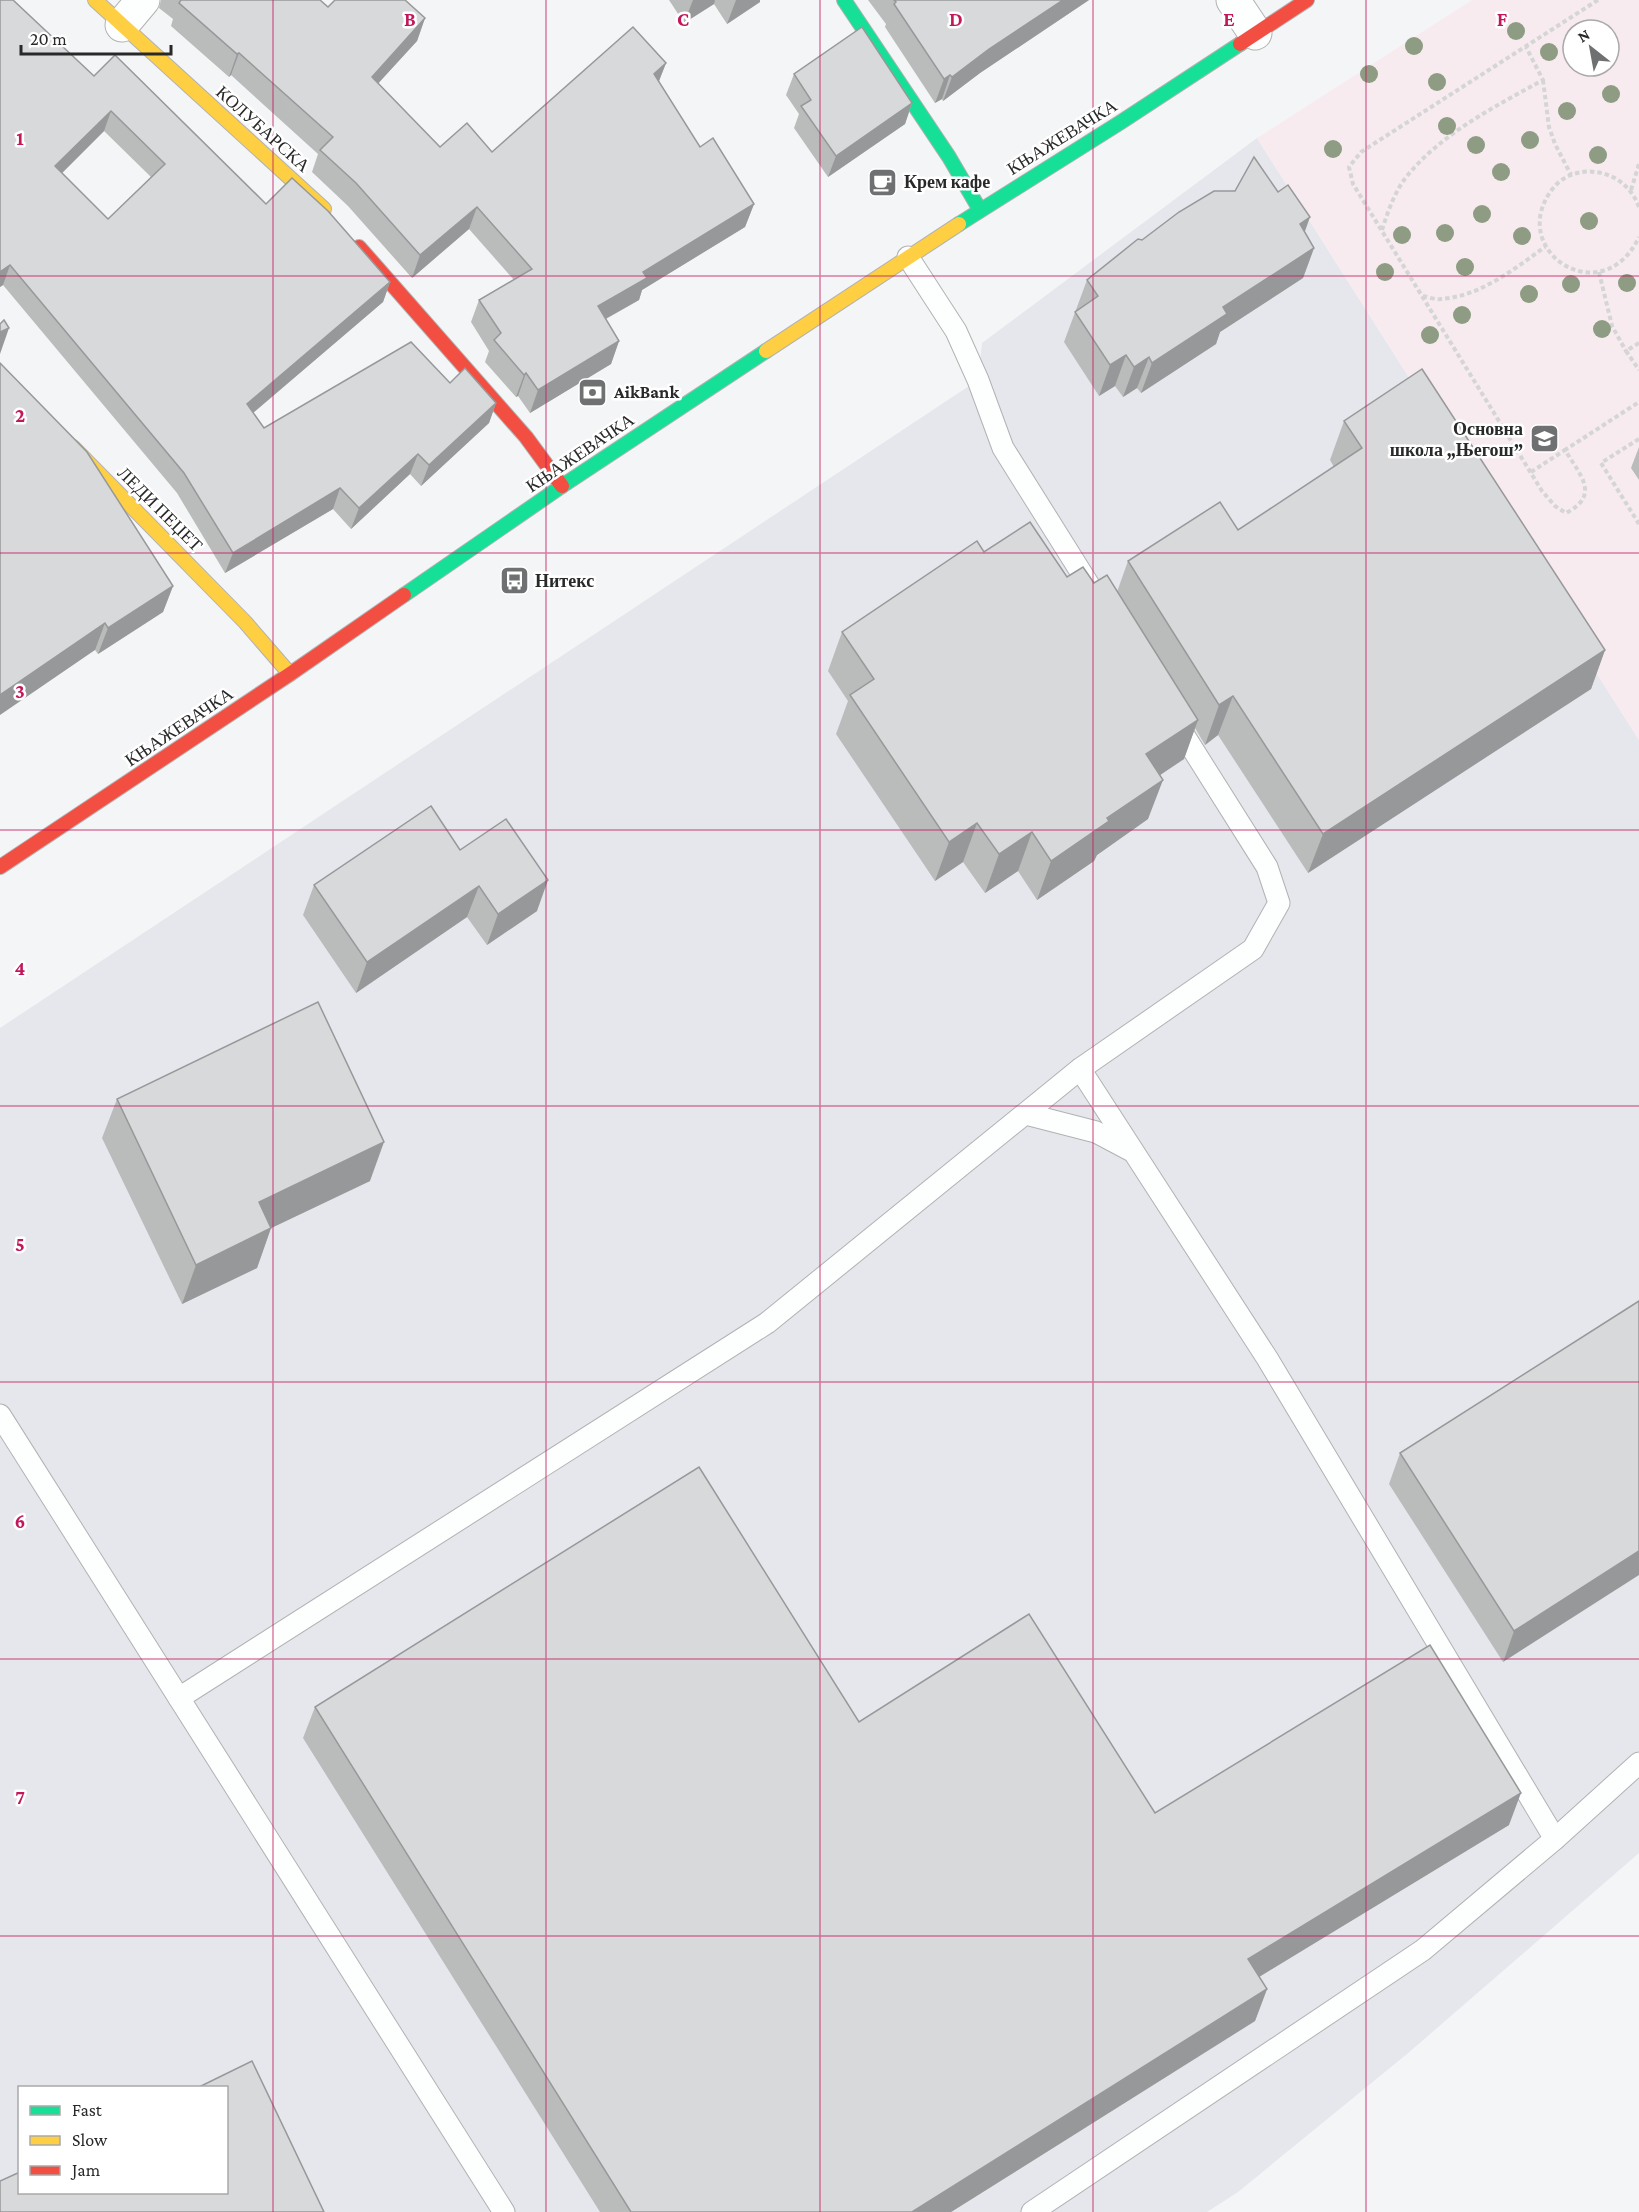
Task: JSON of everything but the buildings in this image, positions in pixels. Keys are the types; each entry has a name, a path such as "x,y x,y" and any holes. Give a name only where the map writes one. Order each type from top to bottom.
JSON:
{"main road":[{"name":"КОЛУБАРСКА","path":"95,0 334,218"},
{"path":"844,0 949,157 980,210"},
{"name":"КЊАЖЕВАЧКА","path":"0,867 290,674 562,486 980,210 1121,122 1307,0"},
{"path":"349,236 526,437 562,486"},
{"name":"ЛЕДИ ПЕЏЕТ","path":"66,440 245,622 290,674"}],"street":[{"path":"122,25 143,0"},
{"path":"1233,0 1255,33"}],"lane":[{"path":"908,257 956,331 978,380 1003,448 1104,608"},
{"path":"179,1698 767,1323 1080,1070 1253,949 1279,903 1267,867 1166,707"},
{"path":"1080,1070 1267,1358 1555,1839"},
{"path":"1026,1114 1096,1132 1133,1152"},
{"path":"0,1415 504,2212"},
{"path":"1032,2212 1423,1950 1555,1839 1639,1763"}],"path":[{"path":"1565,450 1586,484 1585,497 1578,507 1566,513 1555,506 1542,491 1353,184 1349,167 1361,152 1598,0"},
{"path":"1526,47 1543,80 1549,127 1555,144 1571,174"},
{"path":"1381,230 1391,203 1407,176 1436,147 1489,110 1543,80"},
{"path":"1631,190 1639,164"},
{"path":"1639,207 1631,190 1618,179 1604,173 1588,171 1571,174 1557,183 1546,196 1540,213 1539,230 1545,247 1556,260 1571,269 1588,273 1599,272 1621,264 1632,252 1639,237"},
{"path":"1422,296 1439,300 1468,293 1501,278 1545,247"},
{"path":"1599,272 1612,326 1639,370"},
{"path":"1626,351 1639,343"},
{"path":"1531,472 1639,402"},
{"path":"1639,439 1601,463 1639,524"}],"shaded area":[{"name":"Основна школа „Његош”","path":"1472,0 1639,0 1639,740 1257,138"},
{"path":"1257,138 1639,740 1639,1853 1407,2054 1238,2192 1207,2212 0,2212 0,1028 978,380 982,343"}],"traffic: fast":[{"path":"844,0 949,157 980,210"},
{"path":"959,224 1240,44"},
{"path":"404,595 562,486 766,351"}],"traffic: slow":[{"path":"95,0 324,209"},
{"path":"766,351 959,224"},
{"path":"73,447 245,622 290,674"}],"traffic: jam":[{"path":"1240,44 1307,0"},
{"path":"359,247 526,437 562,486"},
{"path":"0,867 290,674 404,595"}],"place":[{"name":"Крем кафе","path":"883,182"},
{"name":"AikBank","path":"593,392"},
{"name":"Основна школа „Његош”","path":"1544,439"},
{"name":"Нитекс","path":"514,581"}]}
